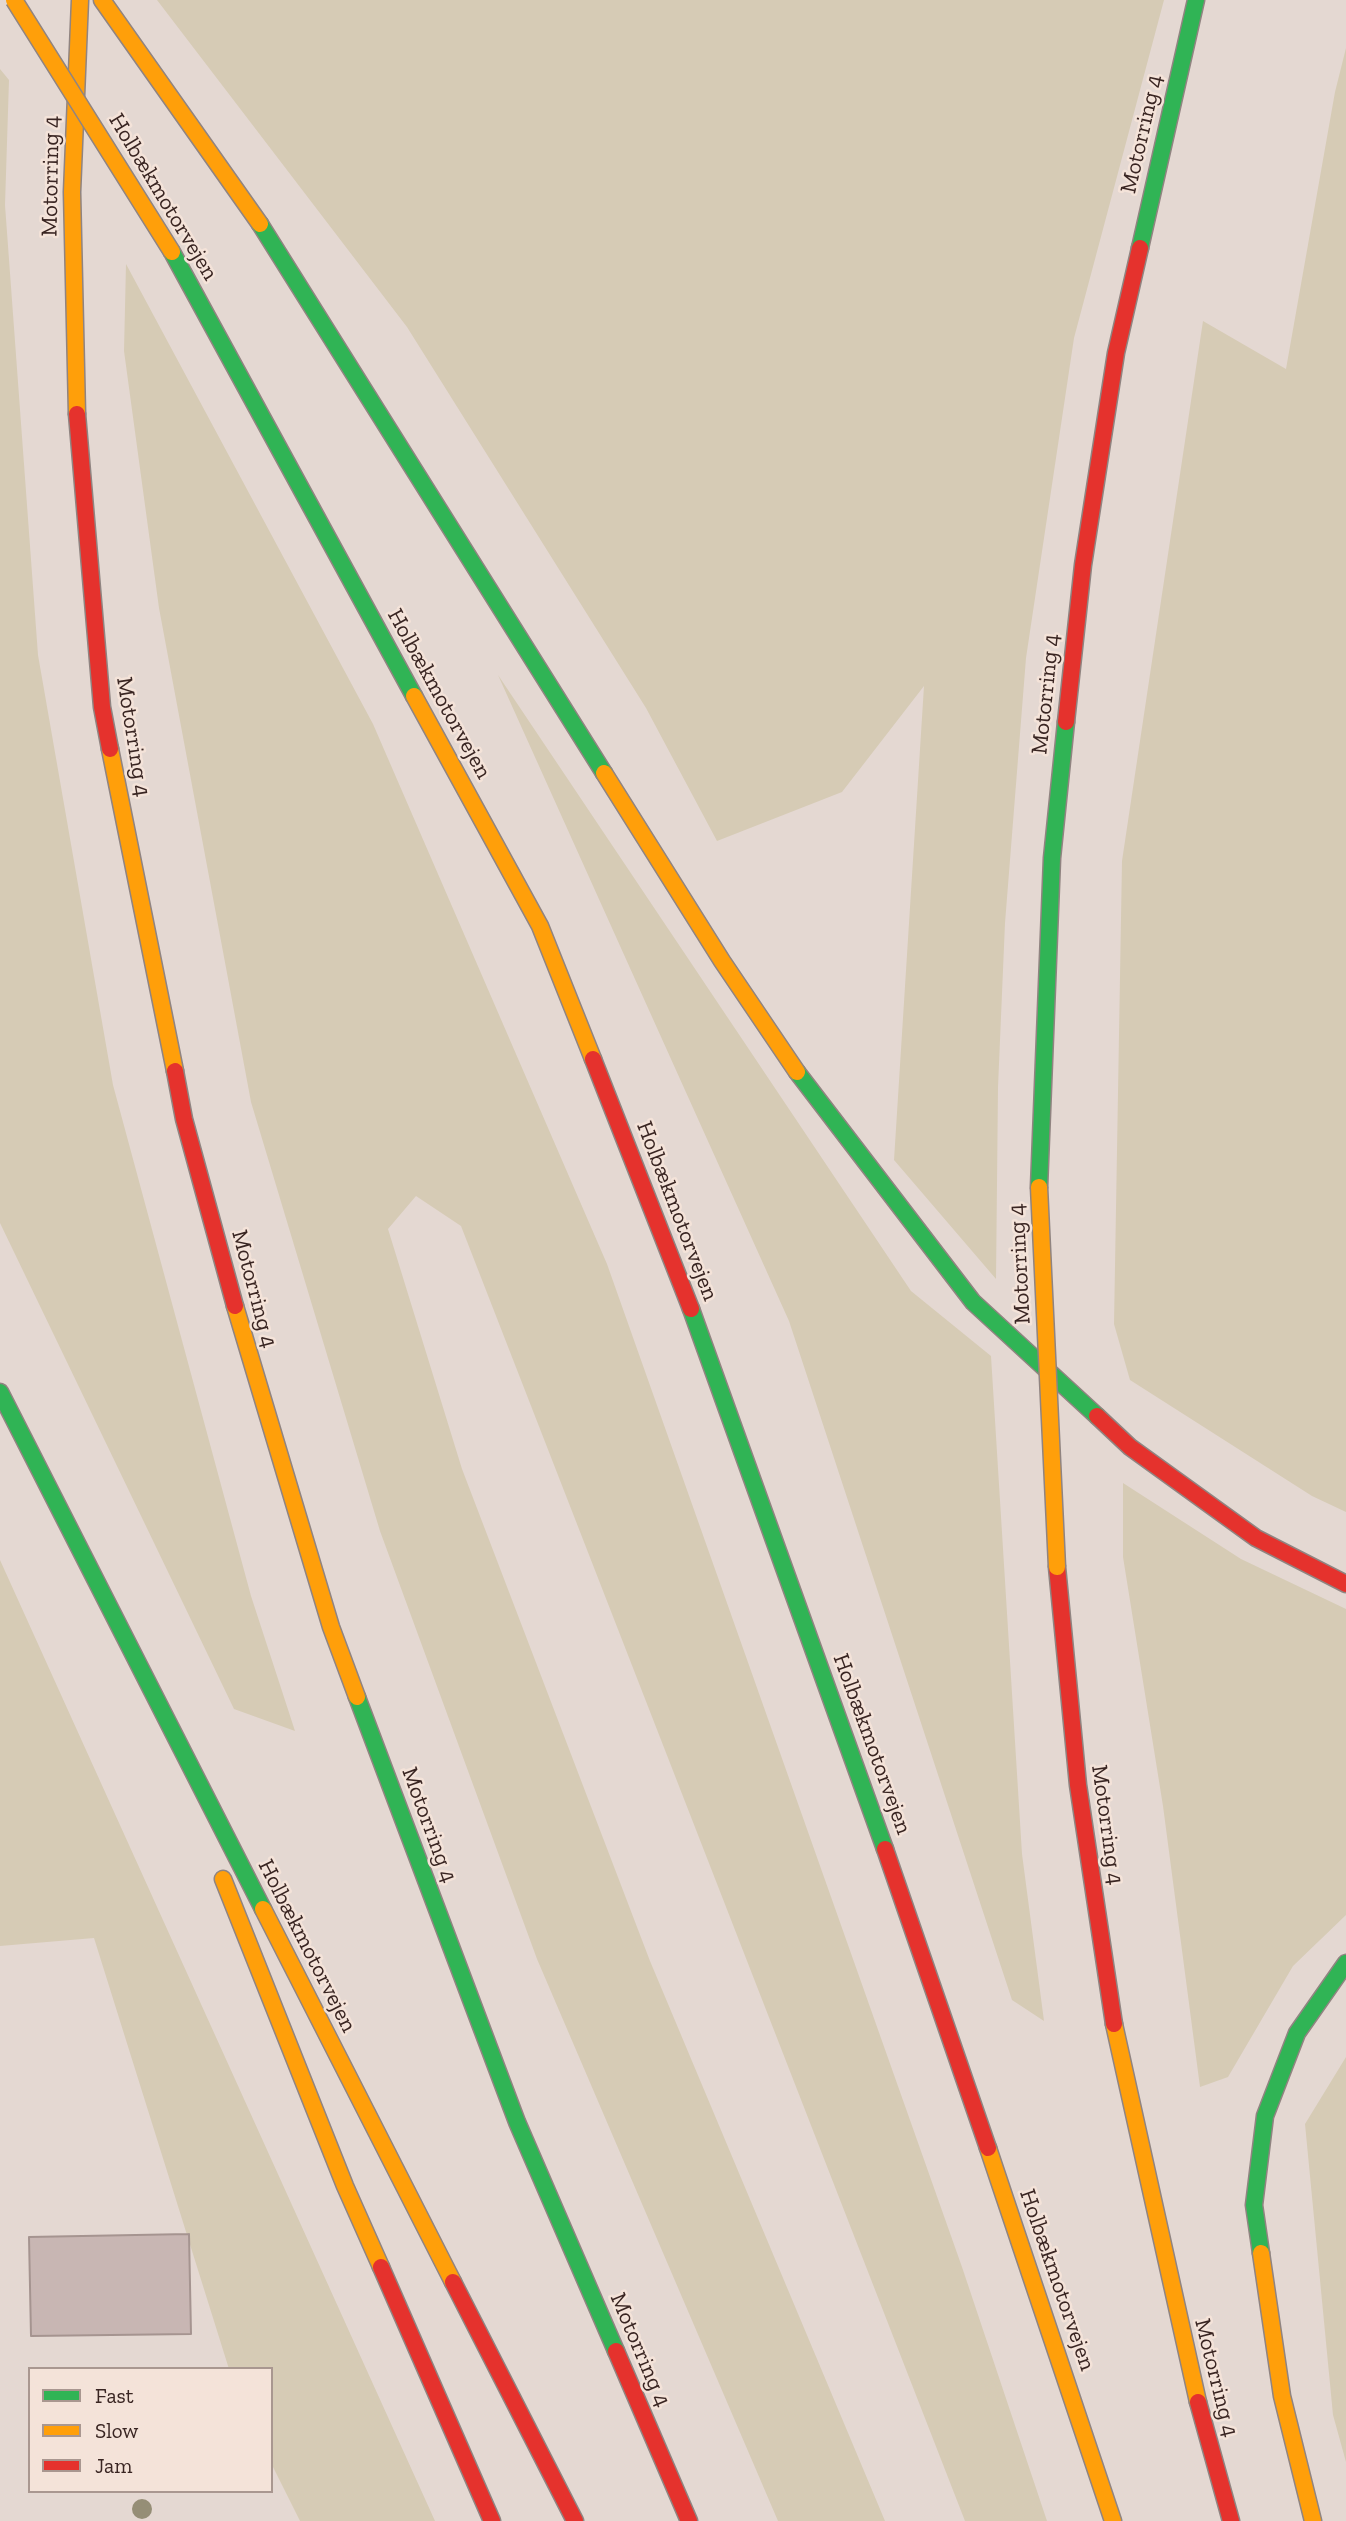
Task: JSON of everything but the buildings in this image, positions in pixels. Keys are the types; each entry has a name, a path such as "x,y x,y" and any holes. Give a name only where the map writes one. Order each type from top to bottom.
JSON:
{"highway":[{"name":"Holbækmotorvejen","path":"14,0 172,252 540,926 677,1271 885,1848 1113,2521"},
{"name":"Motorring 4","path":"80,0 72,192 78,435 102,707 184,1119 252,1369 335,1640 517,2122 689,2521"},
{"path":"102,0 244,199 722,961 809,1090 973,1301 1130,1447 1256,1538 1346,1584"},
{"name":"Motorring 4","path":"1196,0 1116,353 1083,565 1052,858 1039,1187 1057,1567 1078,1785 1110,2007 1187,2362 1231,2521"},
{"name":"Holbækmotorvejen","path":"0,1392 575,2521"},
{"path":"139,1669 201,1824"},
{"path":"216,1863 345,2186 492,2521"},
{"path":"1313,2521 1282,2396 1254,2205 1265,2116 1297,2033 1346,1963"}],"shaded area":[{"path":"157,0 1164,0 1074,338 1026,658 1005,923 998,1087 996,1279 894,1160 924,686 842,792 717,841 646,708 407,327"},
{"path":"1346,48 1346,1512 1312,1496 1130,1380 1114,1324 1122,861 1203,321 1286,369 1335,92"},
{"path":"0,69 9,80 5,205 38,655 113,1085 251,1596 295,1731 234,1709 0,1223"},
{"path":"126,264 373,724 607,1264 962,2267 1047,2521 965,2521 461,1226 416,1196 388,1229 462,1469 650,1961 885,2521 778,2521 537,1959 380,1531 251,1102 159,608 124,351"},
{"path":"498,675 911,1291 991,1356 1022,1854 1044,2021 1012,2000 789,1321"},
{"path":"1123,1483 1241,1559 1346,1609 1346,1915 1293,1966 1228,2077 1200,2087 1163,1806 1123,1557"},
{"path":"0,1560 435,2521 300,2521 273,2467 273,2367 228,2367 94,1938 0,1946"},
{"path":"1346,2057 1346,2462 1333,2415 1305,2124"}],"traffic: fast":[{"path":"1140,248 1196,0"},
{"path":"260,224 604,773"},
{"path":"172,252 414,696"},
{"path":"1039,1187 1052,858 1066,722"},
{"path":"797,1072 973,1302 1097,1416"},
{"path":"691,1309 885,1849"},
{"path":"0,1392 263,1909"},
{"path":"357,1697 517,2122 616,2351"},
{"path":"1261,2253 1254,2205 1265,2116 1297,2033 1346,1963"}],"traffic: slow":[{"path":"14,0 172,252"},
{"path":"77,414 72,192 80,0"},
{"path":"102,0 260,224"},
{"path":"414,696 540,926 593,1059"},
{"path":"110,749 175,1071"},
{"path":"604,773 722,961 797,1072"},
{"path":"1039,1187 1057,1567"},
{"path":"235,1306 331,1627 357,1697"},
{"path":"223,1879 345,2186 381,2267"},
{"path":"263,1909 453,2282"},
{"path":"1114,2024 1198,2402"},
{"path":"988,2148 1113,2521"},
{"path":"1261,2253 1282,2396 1313,2521"}],"traffic: jam":[{"path":"1066,722 1083,565 1116,353 1140,248"},
{"path":"77,414 102,707 110,749"},
{"path":"593,1059 691,1309"},
{"path":"175,1071 184,1119 235,1306"},
{"path":"1097,1416 1130,1447 1256,1538 1346,1584"},
{"path":"1057,1567 1078,1785 1114,2024"},
{"path":"885,1849 988,2148"},
{"path":"381,2267 492,2521"},
{"path":"453,2282 575,2521"},
{"path":"616,2351 689,2521"},
{"path":"1198,2402 1231,2521"}]}
